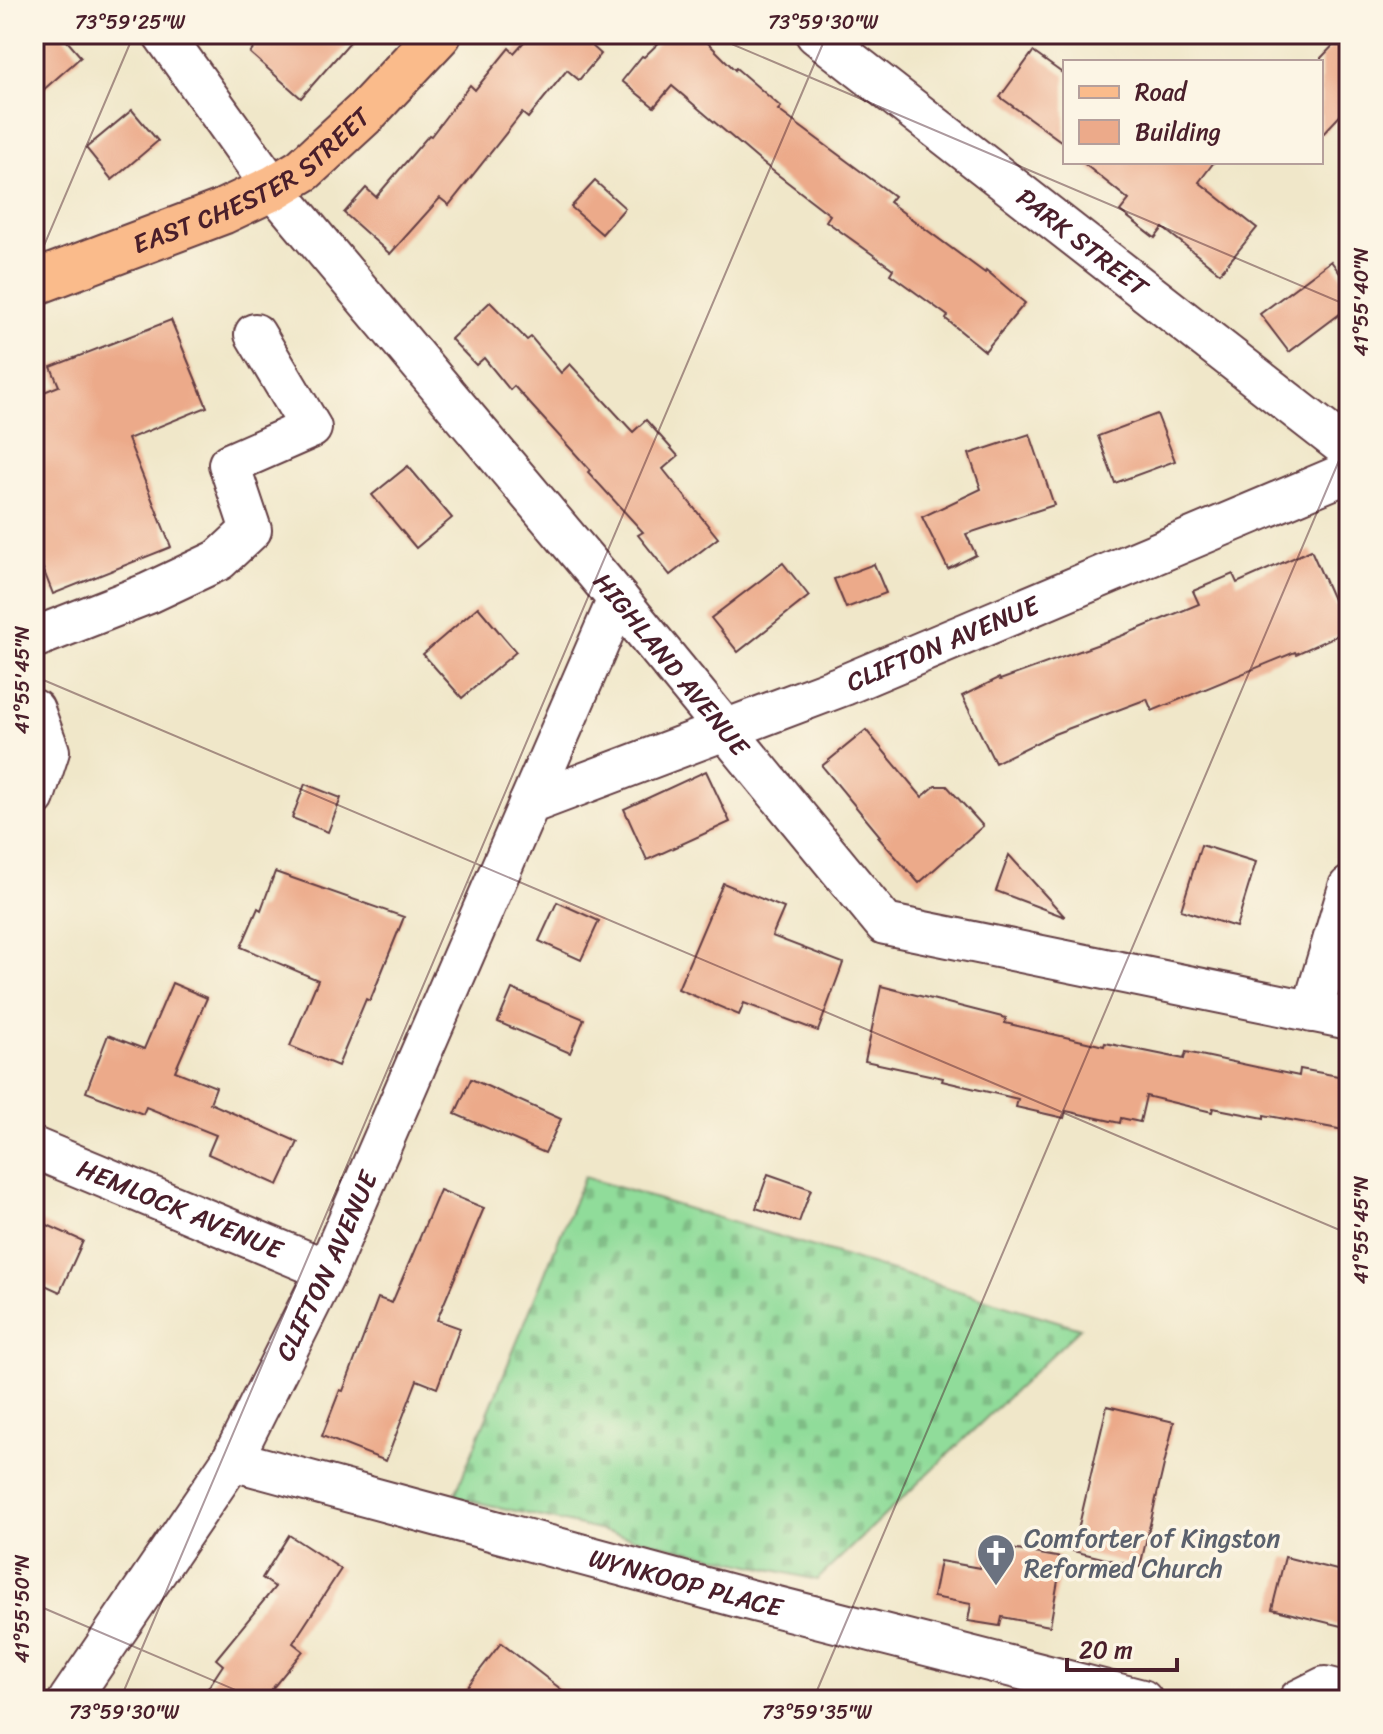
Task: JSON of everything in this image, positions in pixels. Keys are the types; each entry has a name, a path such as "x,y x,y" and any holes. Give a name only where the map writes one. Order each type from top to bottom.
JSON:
{"main road":[{"name":"EAST CHESTER STREET","path":"34,283 222,212 303,170 366,112 439,34"}],"street":[{"name":"HIGHLAND AVENUE","path":"163,34 273,188 618,599 885,924 1331,1015"},
{"name":"PARK STREET","path":"816,34 1349,450"},
{"path":"34,638 149,593 219,560 251,530 229,464 311,428 255,334"},
{"name":"CLIFTON AVENUE","path":"529,804 844,685 1349,472"},
{"name":"CLIFTON AVENUE","path":"69,1700 232,1460 327,1270 618,599"},
{"path":"34,710 49,751 34,797"},
{"path":"1331,1015 1349,887"},
{"name":"HEMLOCK AVENUE","path":"34,1148 327,1270"},
{"name":"WYNKOOP PLACE","path":"232,1460 731,1595 1142,1700"},
{"path":"1299,1700 1325,1687 1349,1693"}],"green space":[{"path":"584,1177 1080,1328 817,1580 454,1497"}],"building":[{"path":"34,34 61,34 81,57 34,98"},
{"path":"266,34 357,34 301,98 250,53"},
{"path":"531,34 579,34 601,54 579,80 567,70 528,118 522,113 449,205 440,198 390,254 344,213 366,188 376,197 431,136 470,85 475,90 509,48 514,53"},
{"path":"668,34 699,34 735,70 781,107 778,110 894,196 889,202 985,273 986,270 1025,303 985,351 946,319 948,316 890,274 893,269 826,221 830,215 760,161 672,86 654,107 622,81 642,56"},
{"path":"1344,34 1349,34 1349,106 1323,134 1323,60 1321,58"},
{"path":"1033,52 1063,74 1063,143 1000,97"},
{"path":"132,110 158,141 112,180 86,148"},
{"path":"1084,164 1212,164 1199,182 1257,228 1220,273 1163,228 1155,238 1120,211 1129,200"},
{"path":"595,181 625,208 602,234 571,207"},
{"path":"1331,261 1349,286 1349,307 1289,352 1260,314"},
{"path":"490,302 527,340 531,337 561,373 570,364 633,432 646,420 678,456 663,469 718,538 670,575 638,535 643,532 514,386 510,390 484,358 476,365 451,339"},
{"path":"171,320 207,407 128,439 171,547 53,594 34,546 34,396 59,386 51,367"},
{"path":"1157,414 1175,461 1115,483 1098,436"},
{"path":"1030,434 1054,505 966,534 976,555 948,569 922,517 981,489 969,454"},
{"path":"408,466 452,518 416,548 372,495"},
{"path":"1311,550 1347,631 1152,711 1147,699 1054,734 995,763 962,696 999,678 1121,636 1199,604 1193,591 1233,574 1237,583"},
{"path":"783,563 809,596 738,652 711,618"},
{"path":"874,564 886,593 846,608 834,579"},
{"path":"478,607 516,652 462,698 423,654"},
{"path":"866,730 922,797 935,786 947,786 983,826 919,883 822,766"},
{"path":"706,771 730,822 647,860 624,809"},
{"path":"305,784 341,798 328,832 292,818"},
{"path":"1201,845 1256,862 1236,927 1181,910"},
{"path":"1009,855 1065,917 996,891"},
{"path":"275,872 404,917 370,1001 366,999 338,1066 290,1046 318,980 241,947 258,908 261,910"},
{"path":"723,883 784,908 772,936 843,963 818,1031 744,1003 739,1015 678,989"},
{"path":"557,902 599,921 581,960 539,941"},
{"path":"172,983 207,998 175,1071 216,1087 210,1103 298,1142 278,1185 208,1154 216,1135 146,1107 143,1114 86,1092 108,1035 144,1049"},
{"path":"881,986 1006,1018 1005,1023 1104,1046 1105,1043 1184,1059 1186,1052 1299,1076 1300,1069 1349,1078 1349,1131 1264,1115 1264,1118 1213,1108 1212,1112 1146,1096 1140,1122 1121,1118 1120,1123 1066,1111 1064,1118 1016,1107 1018,1099 865,1061"},
{"path":"512,989 584,1019 570,1053 498,1022"},
{"path":"471,1079 561,1119 545,1153 455,1114"},
{"path":"768,1174 811,1189 799,1222 756,1208"},
{"path":"440,1190 484,1208 437,1320 460,1328 437,1388 417,1380 386,1461 322,1436 340,1390 343,1391 378,1298 392,1303"},
{"path":"34,1219 83,1241 60,1292 34,1280"},
{"path":"1107,1406 1174,1422 1140,1567 1073,1551"},
{"path":"289,1535 341,1569 293,1643 303,1651 263,1700 200,1700 223,1665 216,1659 275,1587 262,1578"},
{"name":"Comforter of Kingston Reformed Church","path":"984,1544 1062,1558 1050,1626 1002,1617 1000,1626 968,1621 971,1604 933,1597 940,1561 980,1568"},
{"path":"1285,1557 1349,1573 1349,1628 1272,1609"},
{"path":"501,1643 575,1700 457,1700"}],"place":[{"name":"Comforter of Kingston Reformed Church","path":"996,1587"}]}
